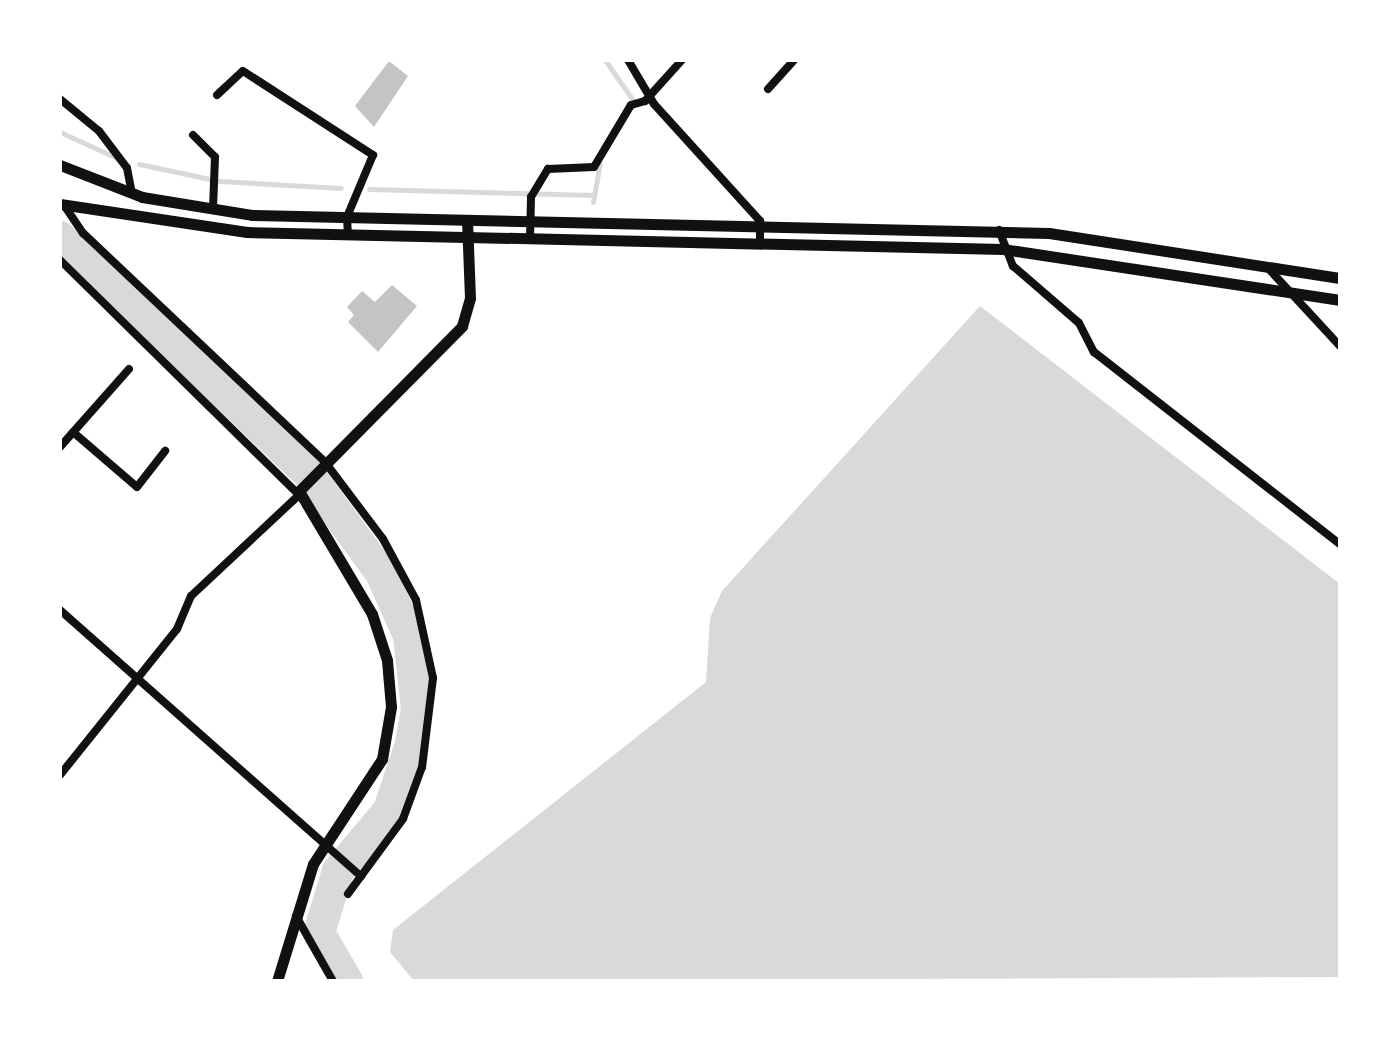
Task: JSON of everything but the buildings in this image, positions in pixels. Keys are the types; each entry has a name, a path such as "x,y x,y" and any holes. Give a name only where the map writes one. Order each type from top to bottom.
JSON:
{"street":[{"path":"628,60 648,98 760,221 760,243"},
{"path":"530,239 531,197 548,169 594,167 631,105 648,98 682,60"},
{"path":"768,89 794,60"},
{"path":"217,95 243,71 373,155 347,217 348,234"},
{"path":"60,99 99,131 127,168 132,193"},
{"path":"193,135 215,157 213,210"},
{"path":"60,165 132,193 213,210 347,217 760,221 999,230 1340,278"},
{"path":"62,204 190,227 467,239 1007,249 1340,300"},
{"path":"62,204 83,233 325,462 383,539 416,600 433,678 427,744 411,801 348,894"},
{"path":"60,775 177,629 191,596 300,492 325,462 462,326 470,298 467,220"},
{"path":"999,230 1013,266 1079,323 1094,352 1340,544"},
{"path":"60,260 300,492 372,614 390,684 382,759 325,843 295,915 277,981"},
{"path":"1266,266 1340,346"},
{"path":"60,447 129,369"},
{"path":"73,432 137,487 165,451"},
{"path":"60,610 361,876"},
{"path":"295,915 333,981"}],"shaded area":[{"path":"980,306 1340,584 1340,977 414,981 390,952 393,930 706,682 710,618 722,591"}],"waterway":[{"path":"605,60 635,103"},
{"path":"60,132 119,159"},
{"path":"139,164 219,181 341,188"},
{"path":"593,202 600,164"},
{"path":"369,189 594,195"},
{"path":"60,237 308,473 381,573 409,636 417,709 410,747 389,810 338,871 319,933 347,981"}]}
